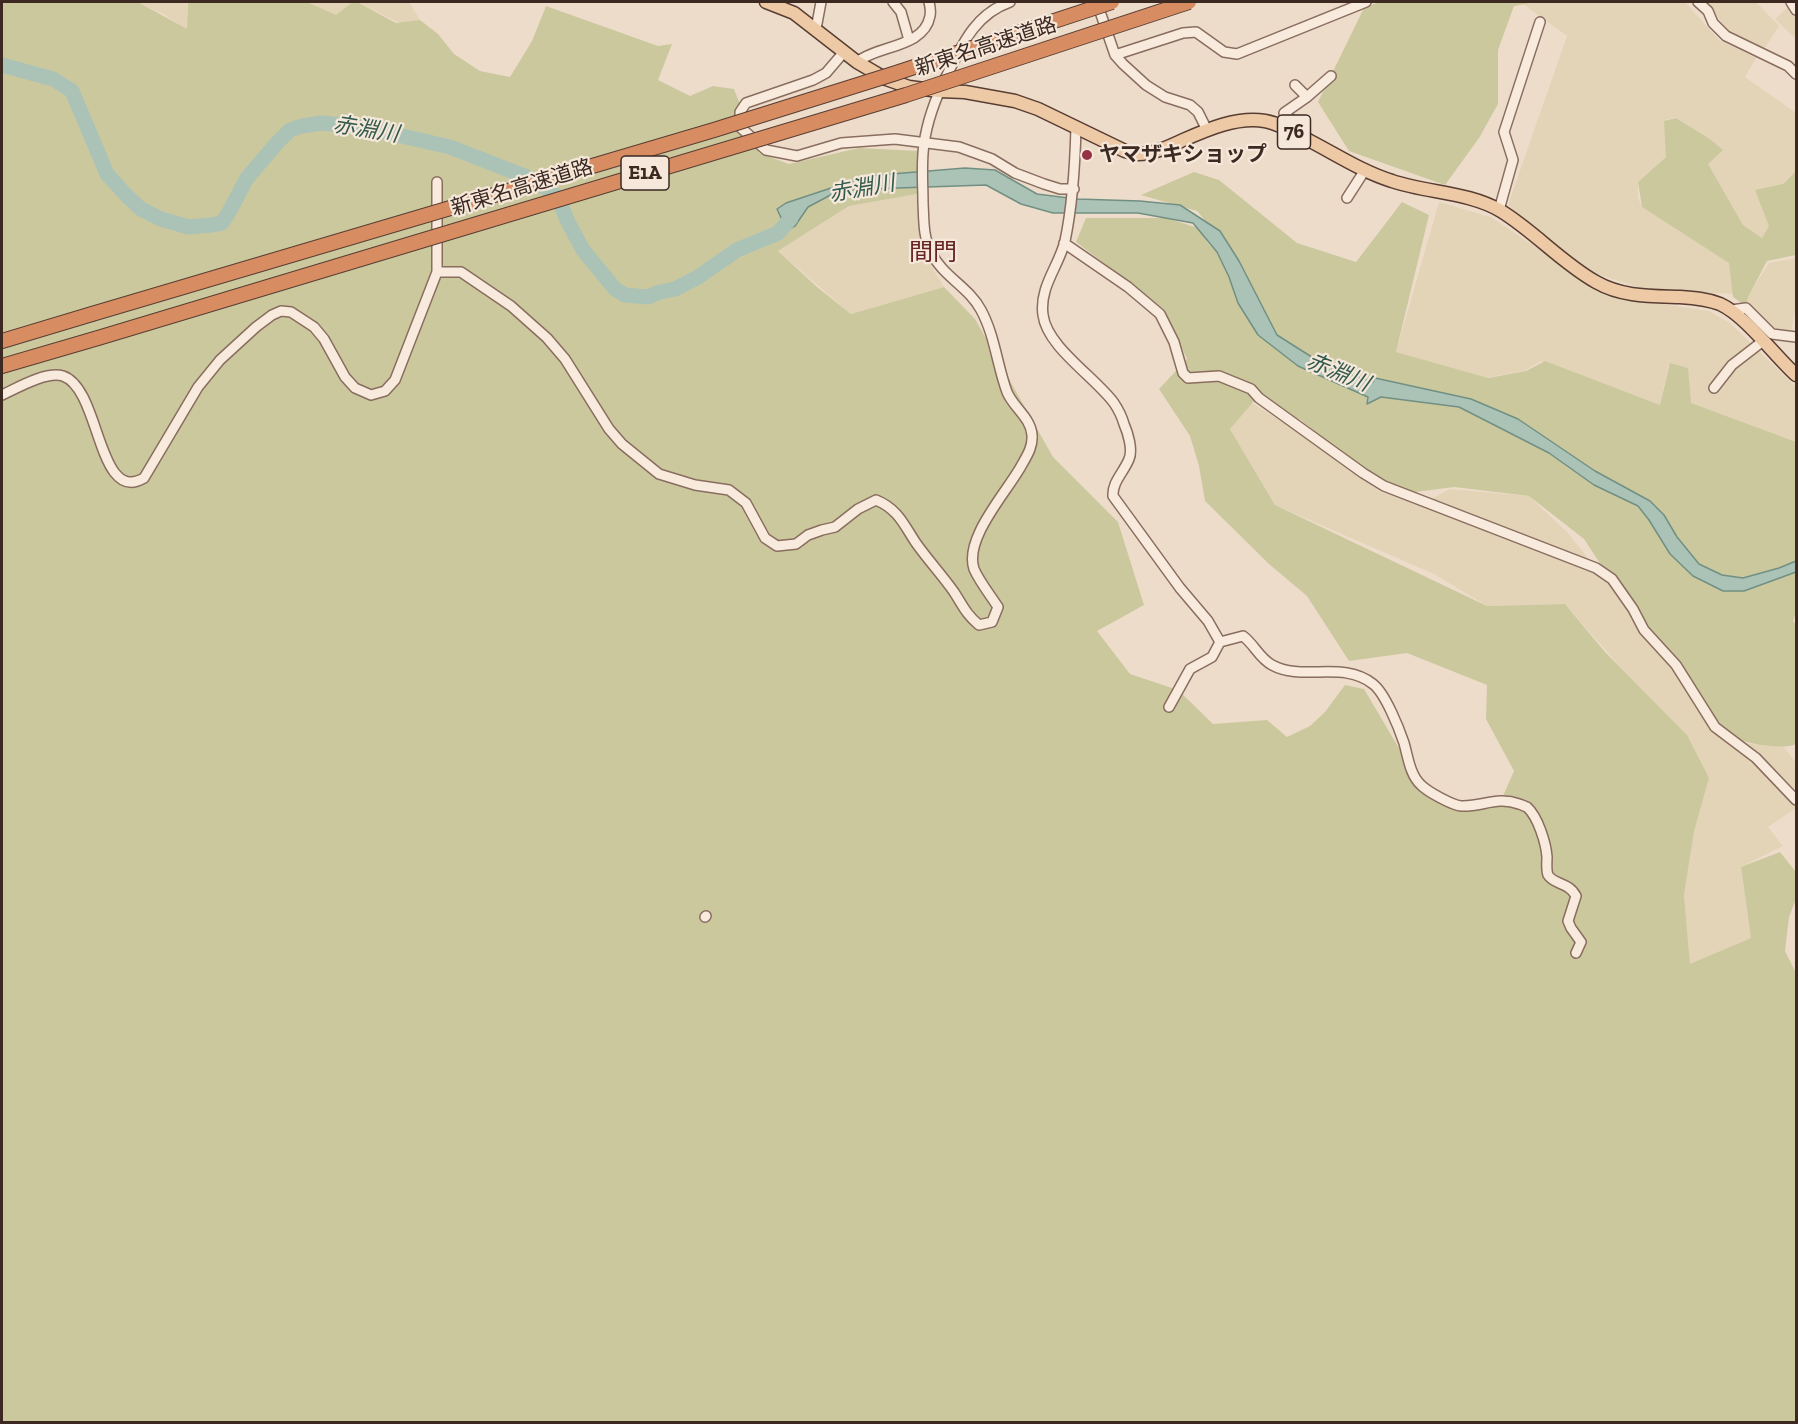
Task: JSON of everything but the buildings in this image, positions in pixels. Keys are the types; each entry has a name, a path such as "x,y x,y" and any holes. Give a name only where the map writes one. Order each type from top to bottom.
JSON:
{"highway":[{"name":"新東名高速道路","path":"4,340 714,130 1112,2"},
{"name":"新東名高速道路","path":"8,363 906,95 1189,2"}],"main road":[{"name":"76","path":"766,2 794,13 857,62 886,79 909,87 939,92 965,92 1015,101 1038,109 1112,146 1139,154 1157,151 1207,130 1237,122 1263,121 1282,126 1365,170 1392,181 1475,200 1499,210 1578,270 1612,290 1634,295 1701,298 1713,301 1731,310 1797,375"}],"street":[{"path":"816,29 821,2"},
{"path":"893,2 902,9 909,40"},
{"path":"857,62 872,53 915,37 924,28 930,16 929,2"},
{"path":"437,272 461,272 511,306 548,338 566,359 609,429 622,444 659,474 694,485 729,490 746,503 765,538 777,546 796,544 808,536 835,527 876,500 887,505 896,513 955,594 967,615 979,625 992,622 998,608 974,569 972,552 978,533 1032,446 1032,432 1008,395 989,326 980,307 968,292 942,270 930,252 924,231 923,169 924,143 939,92 966,38 976,23 988,13 1010,2"},
{"path":"1097,2 1115,55 1146,85 1165,98 1190,105 1198,112 1207,130"},
{"path":"1115,55 1183,33 1196,32 1224,52 1237,54 1366,2"},
{"path":"1698,2 1708,11 1713,23 1726,36 1788,66 1797,74"},
{"path":"1791,2 1797,10"},
{"path":"1499,210 1513,160 1504,132 1540,22"},
{"path":"844,51 826,73 813,80 746,103 740,112 741,128 766,150 797,156 841,143 895,139 959,147 992,159 1015,173 1073,193"},
{"path":"1297,134 1299,127 1284,113 1331,76"},
{"path":"1295,85 1306,97"},
{"path":"1076,127 1070,217 1064,243 1046,285 1042,309 1043,318 1059,346 1114,404 1124,424 1131,457 1112,489 1113,496 1180,588 1208,621 1220,642"},
{"path":"1347,198 1365,170"},
{"path":"2,395 34,380 49,376 63,376 77,386 87,402 106,460 115,474 128,482 136,482 144,478 198,387 220,360 256,327 281,311 291,312 314,327 324,339 345,377 355,388 371,395 386,391 395,380 437,272 437,182"},
{"path":"1064,243 1128,287 1160,314 1174,342 1183,373 1188,378 1219,376 1251,389 1269,405 1384,486 1596,568 1612,579 1634,609 1644,630 1676,665 1715,727 1756,758 1797,800"},
{"path":"1731,310 1746,308 1772,334 1797,337"},
{"path":"1714,388 1732,365 1763,341"},
{"path":"1169,707 1190,669 1212,657 1220,642 1243,636 1272,665 1286,670 1353,673 1373,684 1384,699 1403,740 1413,774 1420,785 1459,806 1497,800 1527,807 1538,823 1546,843 1547,873 1558,882 1569,886 1576,896 1568,921 1581,942 1576,953"}],"shaded area":[{"path":"2,2 138,2 187,29 188,2 307,2 336,15 353,2 357,2 396,23 420,20 438,34 454,54 480,71 510,77 532,41 546,6 658,46 672,44 658,80 690,96 713,86 734,89 759,153 789,164 859,148 919,151 917,194 849,206 778,251 851,314 944,287 975,319 1053,457 1118,522 1144,605 1097,631 1130,674 1178,690 1213,724 1267,720 1287,737 1310,726 1325,712 1345,685 1364,689 1426,794 1453,810 1499,805 1514,771 1486,719 1487,685 1407,653 1349,661 1307,596 1269,564 1205,501 1199,466 1190,436 1159,389 1187,359 1164,309 1076,242 1086,218 1167,218 1201,229 1207,242 1221,256 1281,343 1227,246 1197,211 1141,195 1194,172 1219,180 1297,243 1356,262 1402,202 1429,215 1396,352 1488,378 1526,371 1545,361 1660,405 1670,363 1688,368 1691,403 1796,442 1796,613 1793,621 1796,625 1796,744 1775,746 1740,740 1711,721 1708,705 1703,702 1644,630 1584,539 1529,496 1454,487 1415,492 1385,482 1342,454 1301,420 1255,400 1230,429 1275,505 1487,606 1565,604 1605,652 1687,735 1709,778 1694,831 1684,895 1690,964 1751,938 1741,867 1780,852 1796,872 1796,899 1789,917 1785,951 1796,973 1796,1422 2,1422"},
{"path":"138,2 187,2 187,30 163,14"},
{"path":"307,2 353,2 341,18"},
{"path":"357,2 409,2 420,20 404,25"},
{"path":"1379,2 1536,2 1514,6 1498,50 1498,104 1479,138 1445,185 1349,151 1318,102 1364,8"},
{"path":"1685,2 1719,40 1756,58 1745,77 1796,113 1796,171 1783,184 1766,214 1770,229 1762,238 1743,225 1707,164 1722,150 1710,139 1675,117 1664,121 1668,155 1638,182 1638,198 1642,207 1733,262 1733,294 1646,290 1582,269 1508,205 1567,36 1523,4"},
{"path":"1704,2 1756,2 1779,26 1764,49 1731,33"},
{"path":"1788,2 1796,2 1796,39 1775,19 1790,5"},
{"path":"1676,118 1723,150 1708,164 1743,225 1762,238 1769,226 1755,190 1783,184 1796,171 1796,255 1767,261 1748,297 1746,306 1733,297 1729,263 1642,207 1638,182 1666,157 1664,121"},
{"path":"917,194 925,256 944,287 851,314 778,251 849,206"},
{"path":"1439,202 1491,217 1598,289 1648,302 1709,311 1730,323 1796,387 1796,443 1732,426 1687,401 1669,364 1660,405 1541,361 1524,371 1485,378 1396,352"},
{"path":"1796,258 1796,304 1791,333 1777,332 1746,306 1746,299 1769,263"},
{"path":"1252,403 1292,428 1380,492 1422,505 1449,489 1529,496 1568,533 1644,630 1676,665 1710,728 1743,743 1784,747 1796,763 1796,808 1768,827 1783,846 1741,867 1751,938 1690,965 1684,895 1695,819 1687,735 1623,670 1565,604 1487,606 1434,574 1275,505 1230,429"}],"water":[{"path":"965,168 995,170 1037,194 1077,199 1180,205 1220,231 1239,261 1277,335 1326,366 1373,382 1375,378 1471,399 1518,419 1595,471 1650,501 1664,515 1677,537 1699,564 1722,575 1743,578 1796,561 1796,572 1744,591 1723,591 1693,576 1670,554 1638,506 1594,485 1549,453 1459,407 1381,397 1367,404 1368,397 1298,366 1258,335 1238,303 1217,252 1193,223 1138,213 1053,213 1021,204 986,185 840,190 808,207 795,226 777,235 783,222 777,209 786,203 867,176"}],"waterway":[{"name":"赤淵川","path":"2,65 53,79 72,91 107,174 141,209 161,219 188,227 222,223 247,178 277,143 290,130 322,123 363,127 450,147 532,179 557,196 583,250 615,289 625,295 648,297 675,289 698,277 737,250 778,233 791,218"}],"place":[{"name":"ヤマザキショップ","path":"1087,155"}],"district":[{"name":"間門","path":"933,253"}]}
